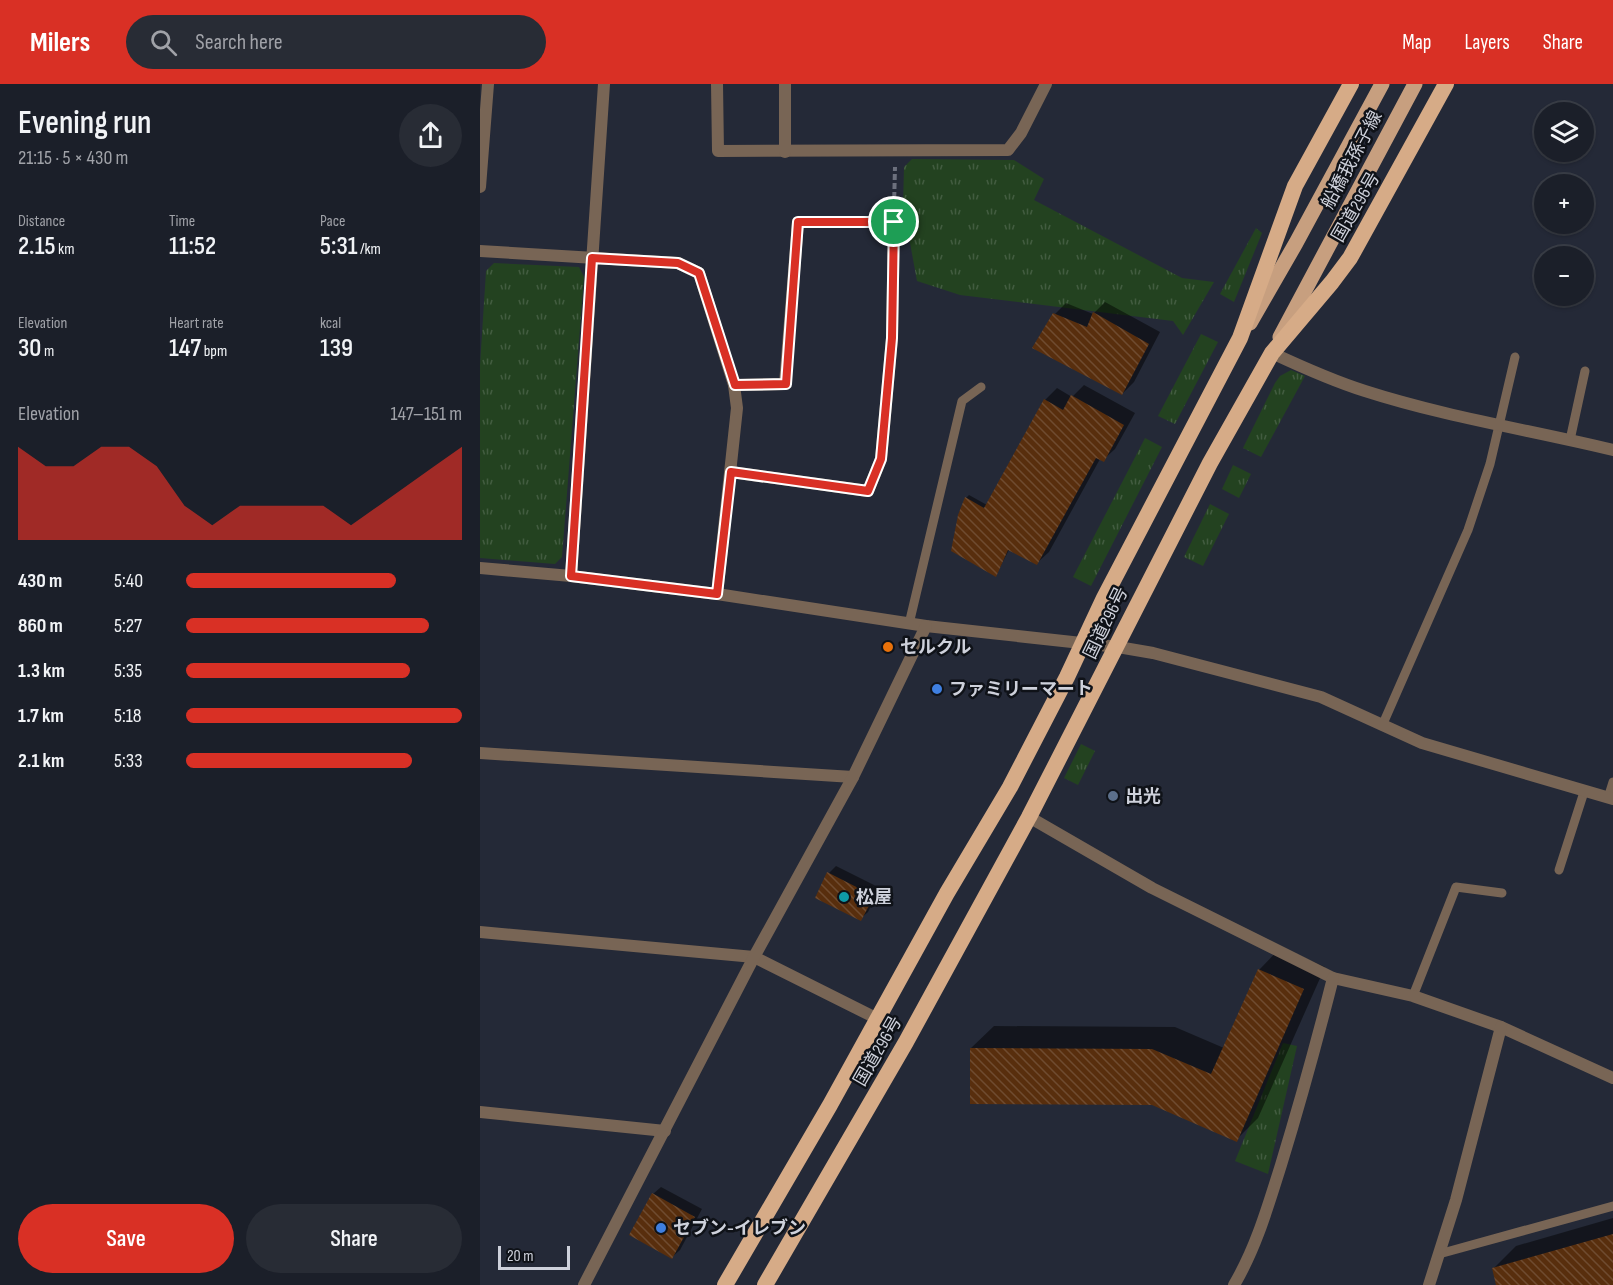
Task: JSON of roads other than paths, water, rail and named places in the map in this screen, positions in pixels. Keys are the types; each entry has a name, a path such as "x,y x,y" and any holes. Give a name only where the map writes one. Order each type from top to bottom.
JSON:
{"highway":[{"name":"国道296号","path":"724,1285 775,1202 947,893 1010,787 1104,598 1240,338 1295,186 1351,84"},
{"name":"国道296号","path":"765,1285 906,1042 1029,817 1118,647 1133,611 1210,463 1272,353 1350,258 1446,84"}],"main road":[{"name":"船橋我孫子線","path":"1240,338 1296,243 1382,84"},
{"name":"船橋我孫子線","path":"1272,353 1415,84"}],"street":[{"path":"480,187 488,84"},
{"path":"571,576 604,84"},
{"path":"717,84 718,151 785,152 1008,150 1021,133 1046,84"},
{"path":"785,84 785,152"},
{"path":"731,472 868,491 881,459 892,338 894,222 798,222 786,384 735,385"},
{"path":"480,251 678,263 699,273 735,385 737,408 717,594"},
{"path":"1272,353 1325,377 1365,391 1499,427 1613,450"},
{"path":"480,568 571,576 717,594 909,624 1118,647 1169,657 1321,697 1422,743 1611,799"},
{"path":"584,1285 754,957 853,777 926,626"},
{"path":"480,753 853,777"},
{"path":"1029,817 1152,888 1333,978 1413,996 1501,1027 1613,1078"},
{"path":"480,932 754,957 878,1019"},
{"path":"1234,1285 1249,1259 1275,1185 1302,1096 1333,978"},
{"path":"1429,1285 1456,1200 1501,1027"},
{"path":"480,1112 665,1131"}],"lane":[{"path":"1382,726 1468,530 1490,464 1515,357"},
{"path":"1570,440 1585,371"},
{"path":"909,624 962,401 981,387"},
{"path":"1611,799 1613,782"},
{"path":"1559,870 1584,792"},
{"path":"1413,996 1456,886 1502,893"},
{"path":"1439,1254 1613,1206"}],"place":[{"name":"セルクル","path":"888,647"},
{"name":"ファミリーマート","path":"937,689"},
{"name":"出光","path":"1113,796"},
{"name":"松屋","path":"844,897"},
{"name":"セブン-イレブン","path":"661,1228"}]}
